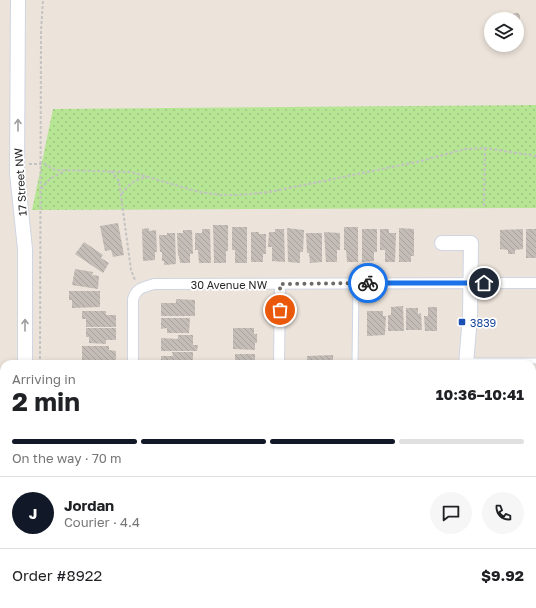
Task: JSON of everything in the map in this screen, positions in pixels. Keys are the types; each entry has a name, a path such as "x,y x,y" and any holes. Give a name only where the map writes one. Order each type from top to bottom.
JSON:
{"main road":[{"name":"17 Street NW","path":"18,0 17,173 25,250 25,360"},
{"path":"442,243 471,243 470,331 466,360"}],"street":[{"name":"30 Avenue NW","path":"138,289 154,284 536,283"},
{"path":"279,360 280,284"},
{"path":"132,360 133,299 134,293 138,289"}],"lane":[{"path":"355,360 356,283"}],"path":[{"path":"40,360 40,190 43,0"},
{"path":"26,164 45,164 55,170 110,170 131,172 149,176 178,187 199,192 222,195 240,195 269,192 421,161 456,150 485,148 536,156"},
{"path":"484,206 485,148"},
{"path":"40,190 50,179 66,170"},
{"path":"110,170 119,180 131,270 138,289"},
{"path":"121,195 126,187 133,182 149,176"}],"green space":[{"path":"536,105 536,208 32,210 53,109"}],"building":[{"path":"118,223 124,255 113,257 111,250 105,251 100,226"},
{"path":"213,225 228,225 228,251 226,251 226,263 214,263"},
{"path":"232,227 247,227 247,263 235,263 235,250 232,250"},
{"path":"344,227 358,227 358,262 347,262 346,250 344,250"},
{"path":"149,228 149,231 156,230 157,252 155,252 155,260 143,261 142,229"},
{"path":"287,228 304,230 303,252 300,252 300,263 288,262"},
{"path":"399,228 414,229 414,256 411,256 411,262 399,262"},
{"path":"202,229 210,229 211,263 199,263 198,250 195,250 195,233 202,233"},
{"path":"275,229 284,229 285,262 272,261 272,247 268,247 269,232 275,232"},
{"path":"362,229 377,229 377,252 374,252 374,261 362,262"},
{"path":"380,229 389,229 389,233 396,233 395,262 385,262 385,250 380,250"},
{"path":"523,229 523,249 515,250 515,254 508,254 508,250 500,249 500,230"},
{"path":"526,229 536,229 536,258 526,258"},
{"path":"183,230 192,230 193,254 190,254 190,263 180,263 178,256 177,233 183,233"},
{"path":"251,232 266,234 266,254 263,254 263,262 251,262"},
{"path":"324,232 340,233 340,250 337,250 337,262 326,262"},
{"path":"167,233 175,233 176,264 164,265 164,261 162,261 159,235 167,235"},
{"path":"306,233 322,233 322,262 310,263 309,253 307,253"},
{"path":"84,242 103,255 101,258 109,263 103,273 75,254"},
{"path":"75,269 93,272 92,275 99,276 98,289 72,285"},
{"path":"69,291 100,291 100,307 72,308 72,300 69,300"},
{"path":"176,299 195,300 195,316 161,316 161,303 176,303"},
{"path":"403,306 404,331 388,331 388,315 391,315 391,307"},
{"path":"428,307 437,307 437,331 425,331 424,316 428,316"},
{"path":"406,308 418,308 418,314 421,313 422,330 406,330"},
{"path":"82,311 106,311 106,315 116,315 116,327 86,327 86,319 82,319"},
{"path":"367,311 383,311 383,316 386,316 385,335 367,336"},
{"path":"161,318 190,318 189,333 167,333 167,328 161,329"},
{"path":"86,328 116,328 116,340 106,340 106,344 89,343 89,337 86,337"},
{"path":"233,328 254,328 254,334 257,334 255,350 233,349"},
{"path":"178,335 193,335 193,345 198,345 197,351 161,351 161,338 178,339"},
{"path":"82,346 109,346 109,350 116,351 116,360 82,360"},
{"path":"172,352 193,352 193,360 161,360 161,356 173,356"},
{"path":"235,354 255,354 255,360 235,360"},
{"path":"333,355 333,360 307,360 307,356"}],"way so far":[{"path":"280,310 280,284 368,283"}],"place":[{"name":"3839","path":"462,322"}],"route":[{"path":"368,283 484,283"}]}
